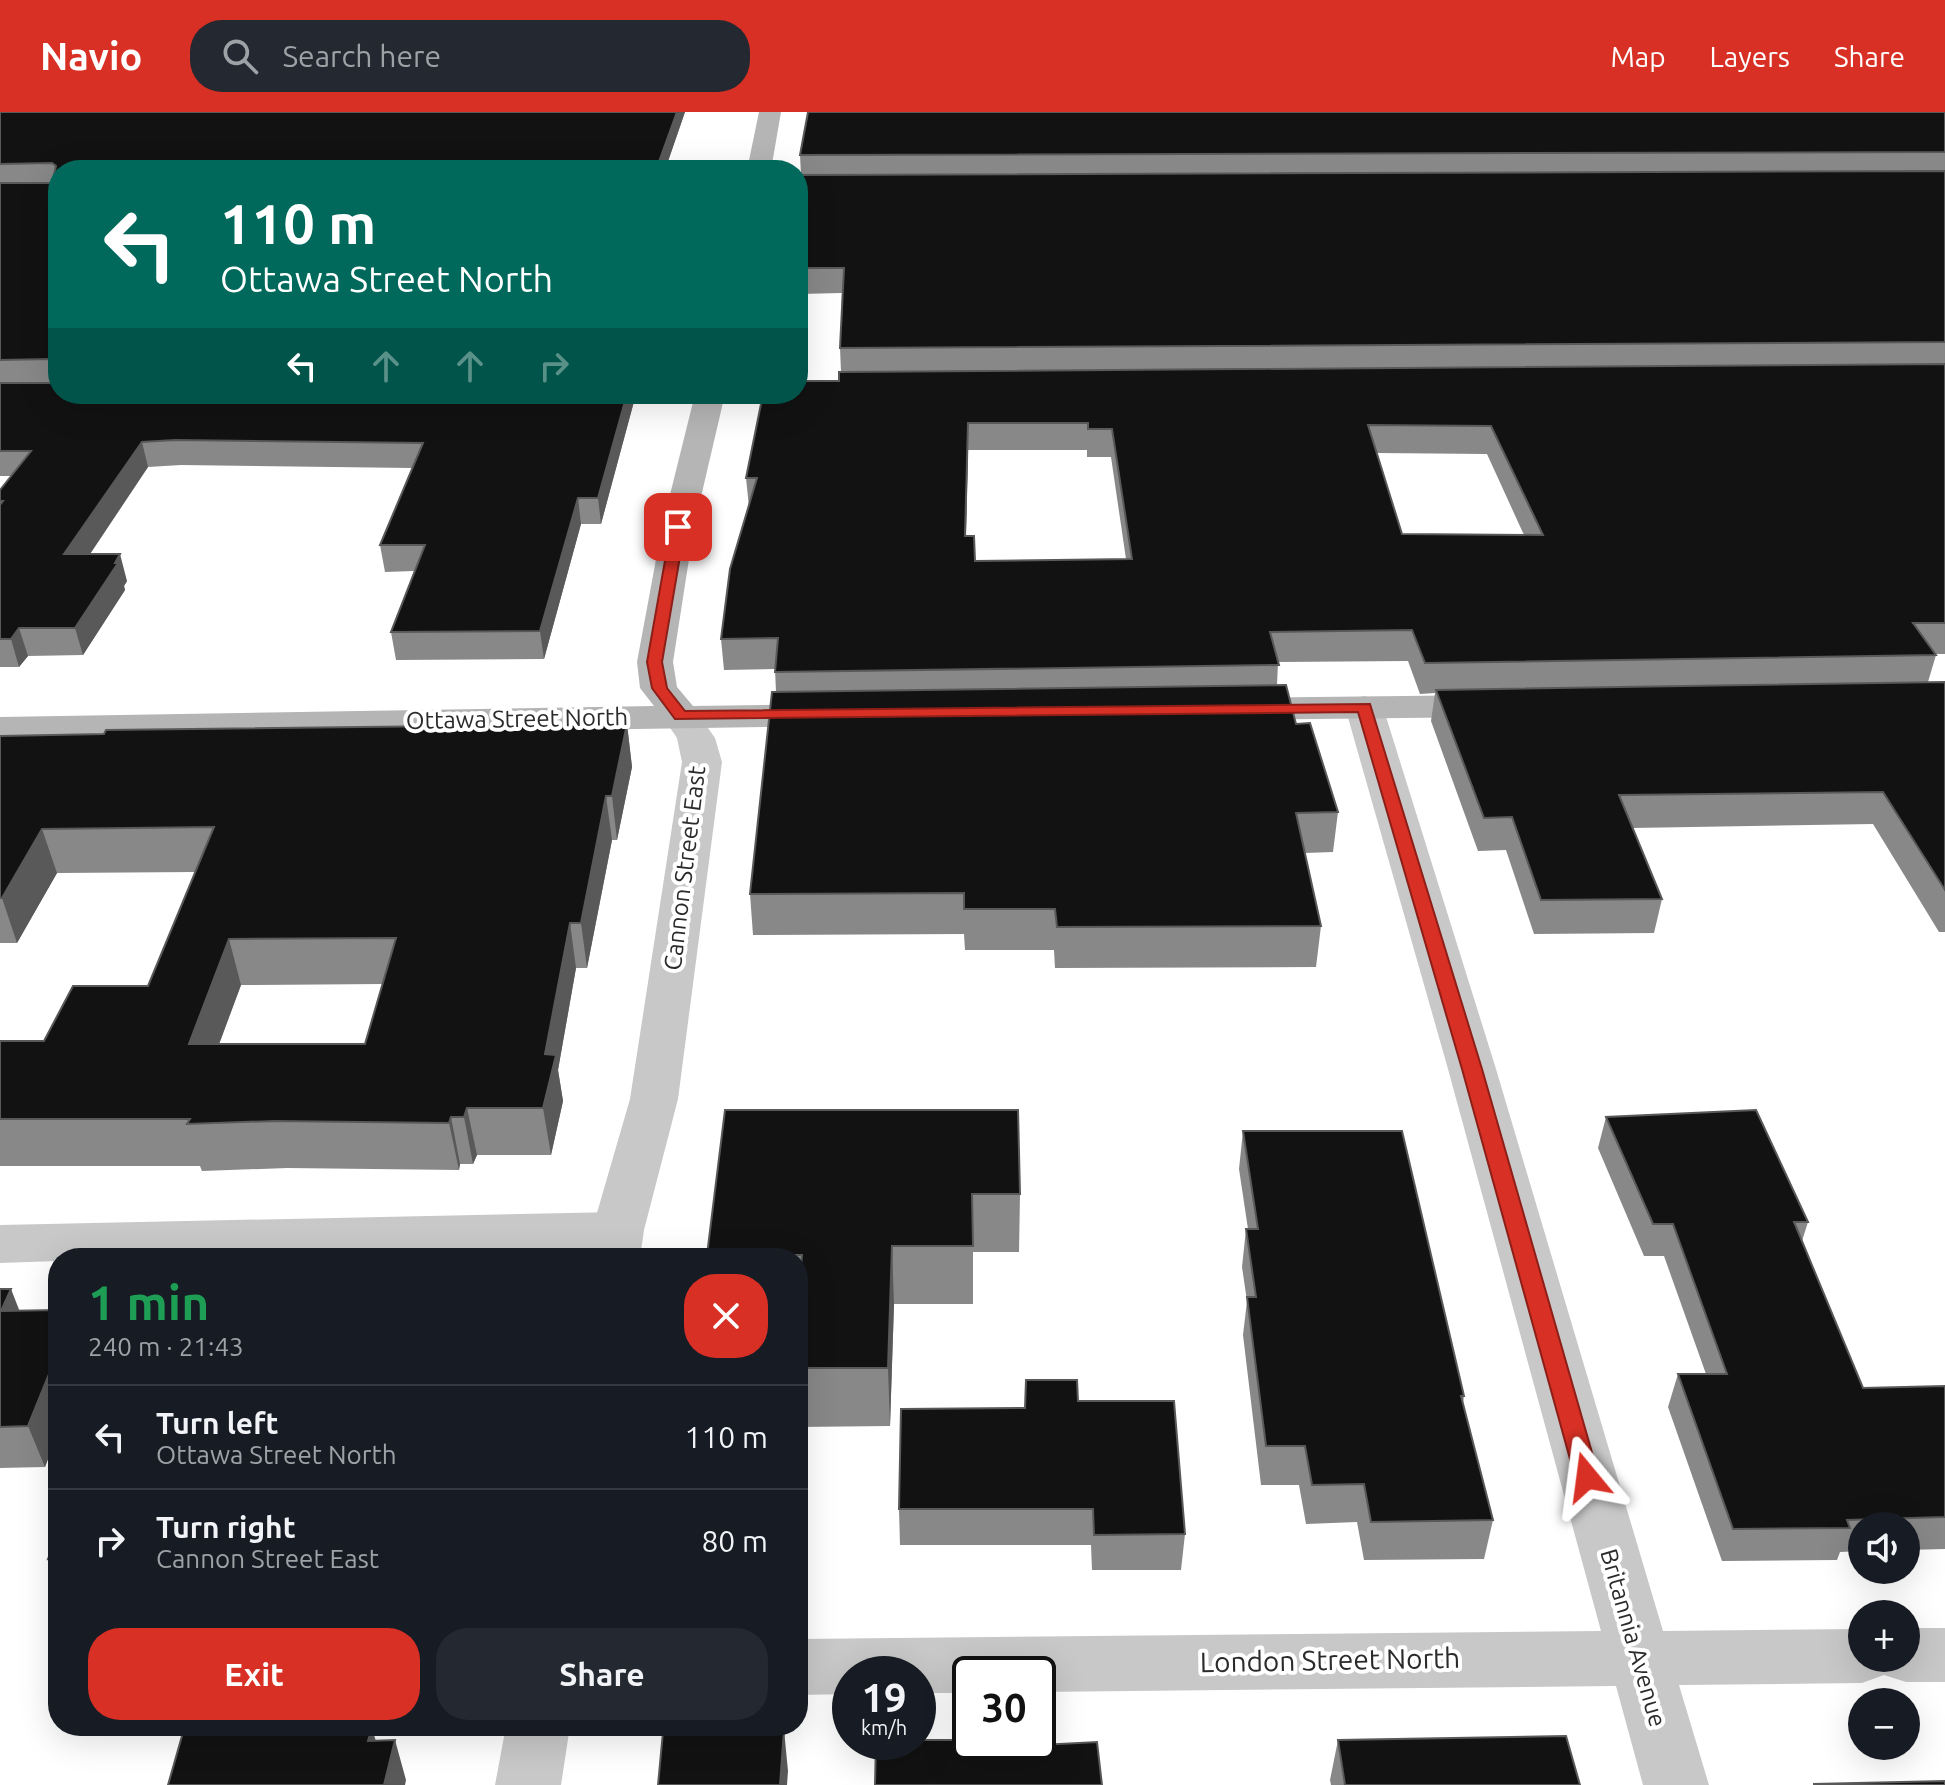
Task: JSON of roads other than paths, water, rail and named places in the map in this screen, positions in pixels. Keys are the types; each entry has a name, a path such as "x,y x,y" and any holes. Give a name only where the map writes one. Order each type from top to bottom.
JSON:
{"main road":[{"path":"761,160 770,112"},
{"name":"Cannon Street East","path":"681,716 659,688 655,662 678,527 708,404"},
{"path":"1194,710 1521,705"},
{"name":"Ottawa Street North","path":"0,728 869,714"}],"street":[{"name":"Britannia Avenue","path":"1364,707 1472,1069 1676,1785"},
{"name":"Cannon Street East","path":"616,1244 654,1099 702,762 696,738 681,716"},
{"path":"0,1244 616,1244"},
{"path":"1920,1655 1945,1655"},
{"name":"London Street North","path":"808,1667 1848,1656"},
{"path":"528,1785 536,1736"}]}
